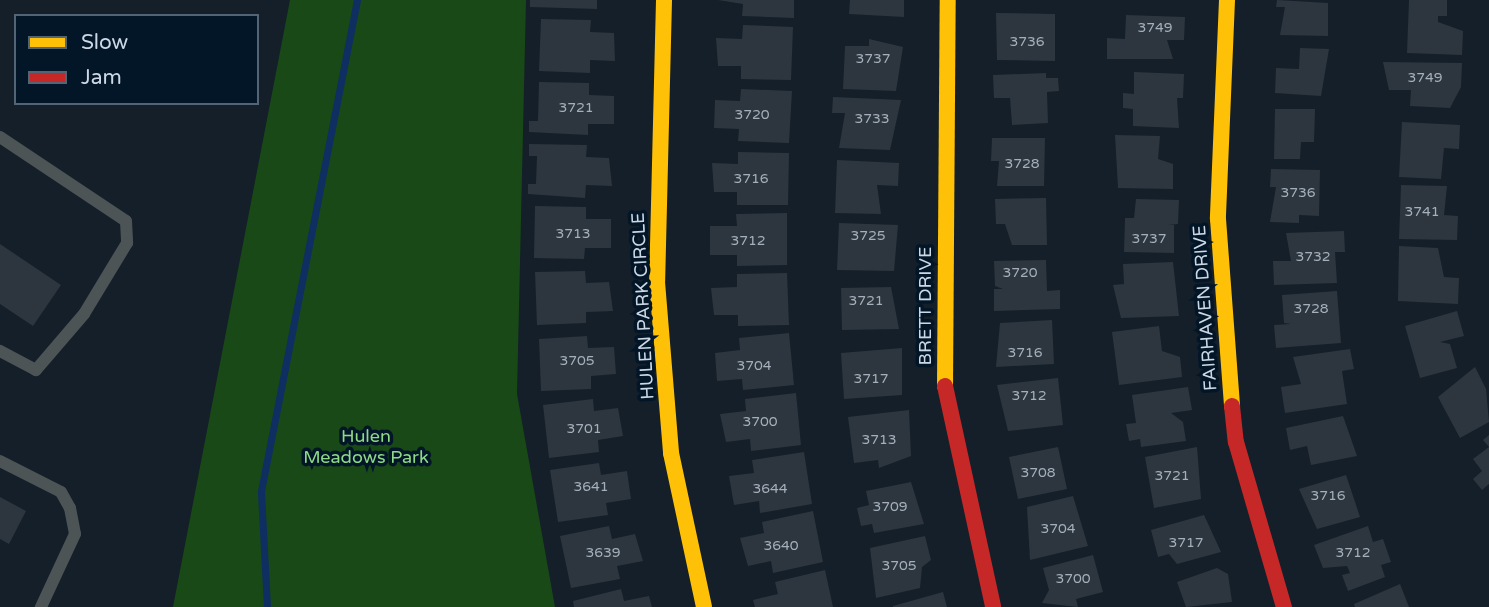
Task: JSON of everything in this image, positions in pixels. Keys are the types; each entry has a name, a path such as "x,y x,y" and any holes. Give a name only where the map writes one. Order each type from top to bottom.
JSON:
{"street":[{"name":"HULEN PARK CIRCLE","path":"664,0 657,282 671,453 704,607"},
{"name":"BRETT DRIVE","path":"948,0 944,396 993,607"},
{"name":"FAIRHAVEN DRIVE","path":"1227,0 1218,219 1222,321 1236,442 1284,607"}],"lane":[{"path":"0,137 126,220 127,243 84,314 36,370 0,351"},
{"path":"0,461 61,492 70,508 75,534 41,607"}],"green space":[{"name":"Hulen Meadows Park","path":"290,0 526,0 517,394 555,607 173,607"}],"building":[{"path":"530,0 597,0 597,9 530,7"},
{"path":"718,0 794,0 794,18 742,16 743,4"},
{"path":"850,0 904,0 904,17 849,14"},
{"path":"1277,0 1328,3 1328,36 1280,35 1285,7 1276,7"},
{"path":"1409,0 1447,0 1447,16 1438,16 1438,22 1463,31 1462,55 1407,53"},
{"path":"996,13 1055,14 1055,61 997,60"},
{"path":"1126,15 1185,17 1184,40 1167,40 1173,59 1107,59 1107,38 1125,39"},
{"path":"541,19 591,20 590,32 614,33 615,61 590,60 590,73 539,71"},
{"path":"743,25 793,27 791,80 741,79 741,66 718,66 716,38 742,39"},
{"path":"869,39 903,47 896,91 843,89 845,46 869,46"},
{"path":"1300,48 1329,49 1321,96 1275,93 1276,68 1299,69"},
{"path":"1383,62 1462,63 1461,87 1450,108 1410,106 1411,90 1389,90"},
{"path":"1134,72 1184,74 1183,98 1177,98 1179,128 1133,126 1133,109 1123,108 1123,93 1134,94"},
{"path":"1046,73 1046,78 1058,78 1059,91 1047,92 1048,123 1012,125 1010,98 994,98 993,75"},
{"path":"539,82 589,83 589,95 614,96 614,124 588,124 588,135 529,132 529,121 538,121"},
{"path":"741,89 792,91 789,143 738,141 739,129 714,128 715,100 740,101"},
{"path":"833,97 901,100 890,150 839,148 845,113 832,113"},
{"path":"1275,109 1315,109 1314,142 1301,142 1300,159 1274,159"},
{"path":"1402,122 1460,125 1459,149 1444,148 1441,179 1399,177"},
{"path":"1115,135 1160,136 1158,159 1173,164 1173,189 1118,188"},
{"path":"992,138 1045,138 1044,186 997,186 999,161 991,161"},
{"path":"529,144 587,145 586,157 609,158 612,186 586,185 585,198 528,194 528,184 536,184 537,156 529,156"},
{"path":"738,152 789,153 788,205 737,205 737,192 714,192 712,163 738,164"},
{"path":"837,160 899,163 898,186 877,185 881,214 835,213"},
{"path":"1271,169 1320,170 1319,216 1299,215 1299,223 1270,222 1276,187 1270,187"},
{"path":"1401,185 1447,186 1444,215 1458,216 1457,240 1399,239"},
{"path":"1046,198 1047,245 1012,245 1005,224 996,224 995,199"},
{"path":"1136,199 1179,200 1178,224 1168,225 1174,225 1174,253 1124,252 1125,218 1134,218"},
{"path":"535,206 586,207 586,219 611,219 611,248 585,248 584,259 534,258"},
{"path":"787,213 787,265 737,266 737,255 710,255 710,226 737,226 736,214"},
{"path":"839,223 898,225 894,271 837,270"},
{"path":"1344,231 1345,252 1335,252 1337,283 1274,285 1273,261 1291,261 1286,233"},
{"path":"0,244 61,285 33,326 0,304"},
{"path":"1399,246 1438,248 1444,277 1459,278 1458,304 1398,301"},
{"path":"1046,260 1047,291 1060,290 1060,309 994,311 994,289 1003,289 995,286 994,261"},
{"path":"1173,262 1179,316 1121,318 1113,285 1124,284 1123,264"},
{"path":"585,271 586,283 609,282 613,311 586,312 586,323 537,325 535,272"},
{"path":"787,273 789,325 738,326 738,315 714,315 711,288 737,287 737,274"},
{"path":"891,287 899,329 842,330 841,288"},
{"path":"1337,291 1341,343 1276,348 1274,325 1291,324 1284,323 1282,295"},
{"path":"1457,311 1464,336 1440,342 1450,344 1457,368 1420,378 1405,326"},
{"path":"1052,320 1054,364 996,367 1000,323"},
{"path":"1159,326 1162,351 1180,357 1182,377 1119,385 1112,332"},
{"path":"789,333 794,385 743,390 742,379 717,381 715,353 740,350 739,338"},
{"path":"587,336 588,348 614,347 616,374 591,376 591,389 541,391 539,339"},
{"path":"902,348 902,395 844,399 841,353"},
{"path":"1350,349 1354,369 1342,371 1347,404 1285,413 1281,387 1301,384 1293,357"},
{"path":"1475,367 1486,389 1489,422 1460,438 1438,397"},
{"path":"1058,378 1063,425 1008,431 997,385"},
{"path":"1188,387 1192,410 1171,413 1183,422 1186,441 1141,447 1140,439 1129,441 1126,424 1136,423 1132,395"},
{"path":"796,393 801,445 751,451 750,439 726,442 720,414 746,411 745,399"},
{"path":"593,399 594,411 618,408 623,436 598,440 599,452 549,458 543,405"},
{"path":"909,410 911,456 879,468 878,460 854,463 848,417"},
{"path":"1343,416 1357,456 1311,465 1307,446 1290,450 1286,428"},
{"path":"1489,435 1489,447 1483,440"},
{"path":"1058,447 1067,489 1018,499 1009,457"},
{"path":"1197,447 1201,499 1154,508 1145,457"},
{"path":"1489,447 1489,484 1482,490 1473,479 1482,471 1473,459"},
{"path":"804,452 812,504 760,513 759,501 734,505 729,476 754,473 752,460"},
{"path":"599,463 601,475 627,471 631,499 606,503 608,515 558,522 550,470"},
{"path":"1346,475 1360,517 1317,529 1299,489"},
{"path":"911,482 924,524 874,533 872,524 861,526 857,508 869,505 866,491"},
{"path":"1073,496 1088,546 1030,560 1027,507"},
{"path":"0,497 26,511 9,544 0,539"},
{"path":"813,511 823,562 773,573 771,561 748,566 740,538 764,533 762,522"},
{"path":"1204,515 1221,552 1177,564 1169,554 1158,557 1151,530"},
{"path":"609,526 612,539 635,534 643,561 617,566 620,579 571,588 560,536"},
{"path":"1368,526 1373,542 1383,539 1391,562 1381,565 1385,577 1348,591 1342,575 1350,573 1347,566 1323,568 1314,545"},
{"path":"925,536 931,560 922,567 920,588 876,598 870,548"},
{"path":"1093,555 1103,592 1076,599 1078,607 1042,603 1049,590 1043,568"},
{"path":"1217,568 1228,574 1232,602 1186,607 1177,582"},
{"path":"825,570 833,607 755,607 753,600 778,594 775,582"},
{"path":"1400,584 1409,607 1355,607 1354,604"},
{"path":"621,589 624,601 649,596 652,607 574,607 573,601"},
{"path":"943,592 947,607 893,607 893,606"}],"waterway":[{"path":"267,607 261,491 357,0"}],"traffic: slow":[{"path":"664,0 657,282 671,453 704,607"},
{"path":"945,386 948,0"},
{"path":"1227,0 1218,219 1232,406"}],"traffic: jam":[{"path":"945,386 993,607"},
{"path":"1232,406 1236,442 1284,607"}]}
